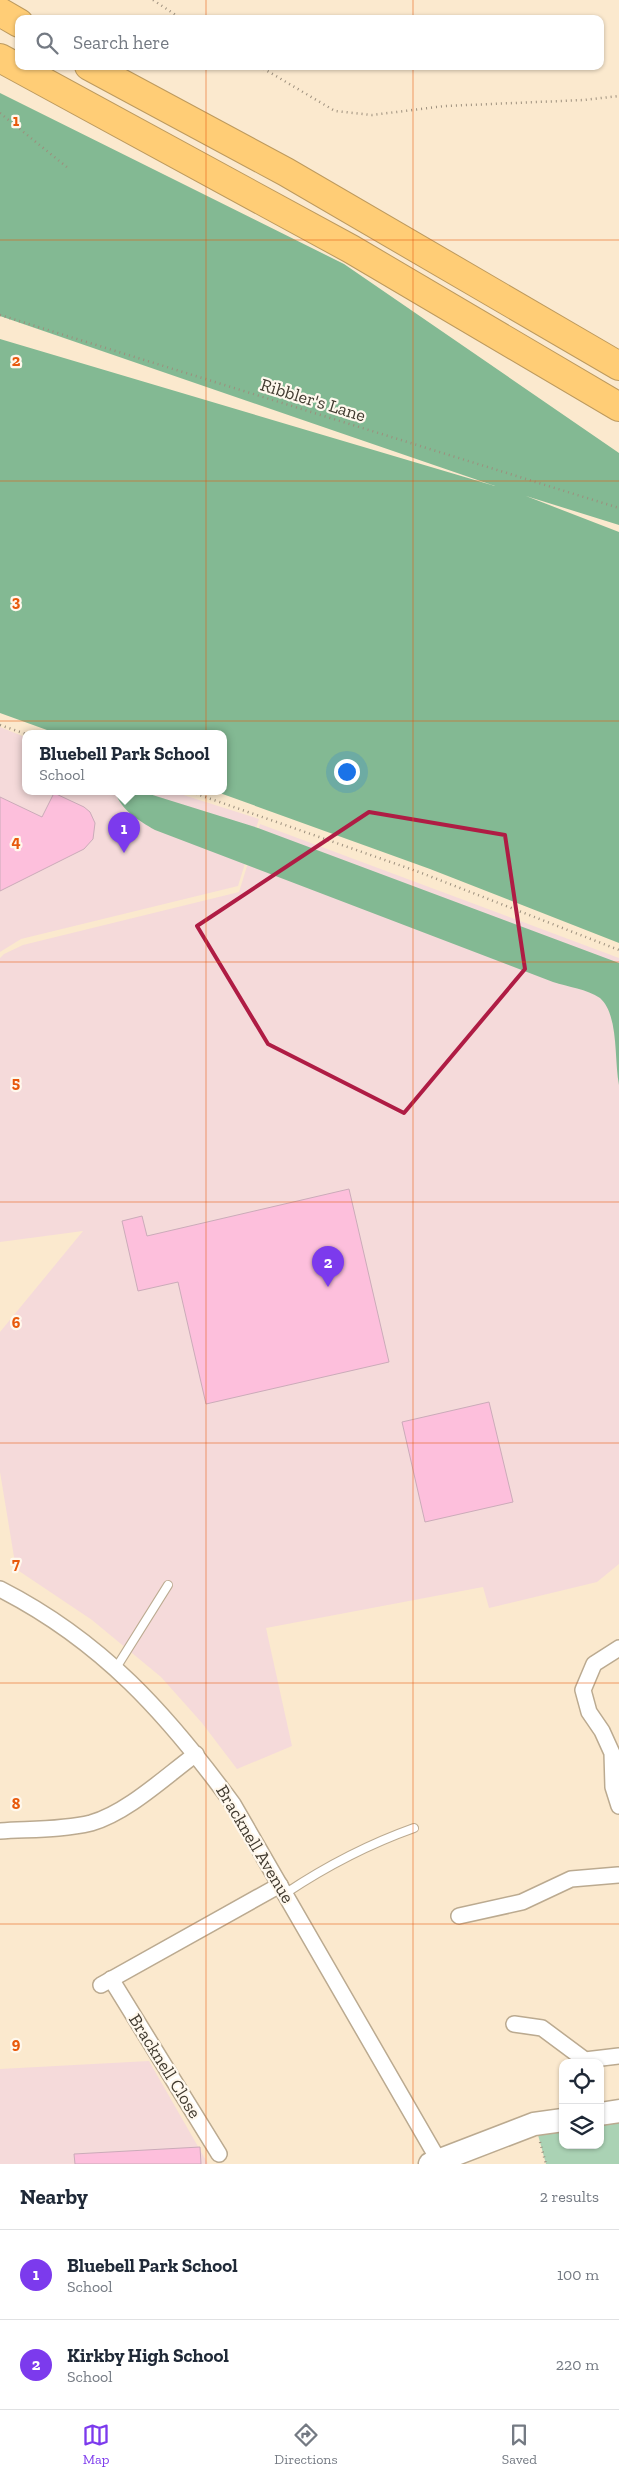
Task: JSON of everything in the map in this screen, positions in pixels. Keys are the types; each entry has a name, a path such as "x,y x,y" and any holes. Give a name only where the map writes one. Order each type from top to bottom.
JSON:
{"highway":[{"path":"0,12 15,21"},
{"path":"0,21 15,29"},
{"path":"0,58 15,66"},
{"path":"22,70 351,249 619,407"},
{"path":"96,70 286,172 619,366"}],"street":[{"name":"Bracknell Avenue","path":"0,1589 62,1625 104,1656 168,1720 196,1754 233,1804 283,1889 434,2162"},
{"path":"619,1648 594,1664 583,1690 589,1712 602,1731 612,1753 613,1787 619,1806"},
{"path":"0,1831 75,1826 93,1822 127,1805 196,1754"},
{"path":"460,1916 522,1902 571,1879 619,1874"},
{"name":"Bracknell Close","path":"219,2154 106,1982 283,1889"},
{"path":"514,2024 542,2028 581,2059"},
{"path":"598,2059 619,2056"},
{"path":"604,2113 619,2111"},
{"path":"434,2162 534,2124 559,2121"}],"lane":[{"path":"116,1668 168,1585"},
{"path":"283,1889 309,1878 383,1839 414,1828"}],"path":[{"path":"153,0 176,15"},
{"path":"266,70 335,111 372,115 445,106 584,100 619,96"},
{"path":"0,113 68,168"},
{"name":"Ribbler's Lane","path":"0,315 619,508"},
{"path":"0,725 22,733"},
{"path":"200,795 419,872 619,950"},
{"path":"534,2124 546,2164"}],"highlighted area":[{"path":"369,812 505,835 525,969 404,1113 268,1044 197,926"}],"shaded area":[{"path":"0,727 22,736 22,795 183,795 259,819 238,886 21,939 0,952"},
{"path":"260,824 619,958 619,1564 597,1582 489,1608 483,1587 266,1628 292,1746 237,1769 202,1723 161,1677 92,1620 16,1569 0,1472 0,1332 83,1231 0,1242 0,958 4,954 23,945 239,892"},
{"path":"149,2061 208,2164 0,2164 0,2069"}],"green space":[{"path":"0,93 344,264 619,453 619,525 526,496 619,532 619,943 430,869 225,795 227,795 227,730 47,730 0,713 0,339 495,486 0,316"},
{"path":"116,795 153,795 258,828 619,963 619,1085 613,1026 606,1006 595,995 553,982 155,830 126,810"},
{"path":"619,2113 619,2164 546,2164 535,2124 559,2121 559,2149 604,2149 604,2114"}],"building":[{"path":"53,795 58,795 84,807 90,812 95,823 93,839 84,849 0,891 0,797 42,817"},
{"path":"349,1189 389,1362 206,1404 178,1282 138,1291 122,1221 142,1216 147,1236"},
{"path":"489,1402 513,1502 425,1522 402,1422"},
{"path":"200,2147 201,2164 75,2164 74,2154"}],"place":[{"name":"Bluebell Park School","path":"124,853"},
{"name":"Kirkby High School","path":"328,1287"}]}
